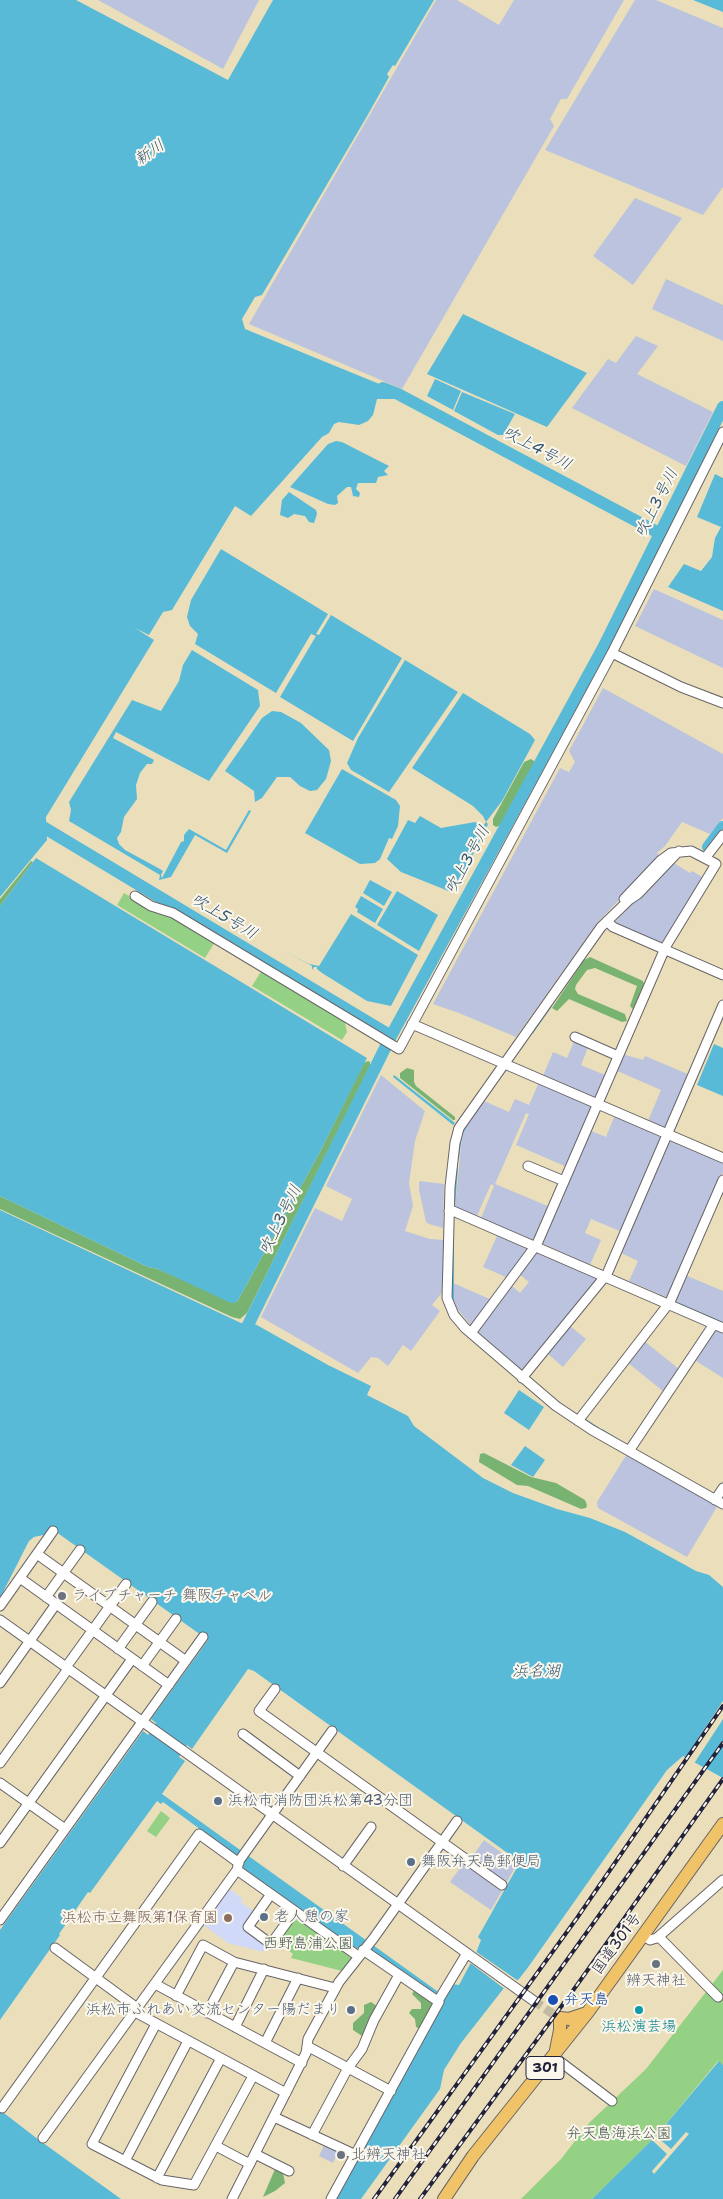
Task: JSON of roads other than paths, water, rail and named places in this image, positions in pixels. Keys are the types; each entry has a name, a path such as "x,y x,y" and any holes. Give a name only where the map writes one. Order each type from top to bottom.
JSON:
{"highway":[{"name":"国道301号","path":"444,2199 473,2156 554,2057 587,2013 723,1824"},
{"path":"554,2057 560,2036 558,2017 568,2019 587,2013"}],"street":[{"path":"135,896 151,906 173,913 399,1049 612,652 723,432"},
{"path":"612,652 681,687 723,703"},
{"path":"706,857 723,835"},
{"path":"471,1333 535,1247 664,949 716,864 706,857 691,851 679,851 638,894 607,921 460,1128 453,1158 449,1211 448,1298 454,1315 471,1333 522,1378 578,1421 719,1502 723,1488"},
{"path":"607,921 613,927 723,975"},
{"path":"522,1378 605,1277 723,1004"},
{"path":"412,1024 723,1158"},
{"path":"575,1037 618,1056"},
{"path":"528,1166 564,1182"},
{"path":"578,1421 669,1304 723,1180"},
{"path":"449,1211 723,1328"},
{"path":"629,1451 714,1324"},
{"path":"0,1606 54,1531"},
{"path":"46,1597 80,1550"},
{"path":"37,1554 186,1661"},
{"path":"20,1578 169,1685"},
{"path":"0,1763 126,1584"},
{"path":"118,1649 152,1602"},
{"path":"0,1683 56,1604"},
{"path":"142,1666 176,1619"},
{"path":"0,1620 534,2001"},
{"path":"0,1920 203,1638"},
{"path":"0,1843 132,1659"},
{"path":"275,1689 259,1711 502,1886"},
{"path":"43,2138 155,1984 332,1731"},
{"path":"242,1734 300,1776"},
{"path":"0,1782 65,1829"},
{"path":"232,2199 302,2063 308,2038 335,1988 457,1821"},
{"path":"343,1866 371,1827"},
{"path":"2,2108 199,1834 240,1862 271,1894 295,1911 364,1949 399,1975 439,1998"},
{"path":"644,1936 652,1940 658,1937 723,1880"},
{"path":"271,1894 248,1927 269,1947 295,1911"},
{"path":"658,1937 718,1997"},
{"path":"176,1996 203,1945 234,1962 335,1988"},
{"path":"54,1948 156,2024 286,2093"},
{"path":"331,2199 391,2091 439,1998 469,1955"},
{"path":"207,2013 234,1962"},
{"path":"235,2027 264,1969"},
{"path":"312,2135 348,2068 362,2049 399,1975"},
{"path":"265,2043 298,1978"},
{"path":"155,1984 302,2063"},
{"path":"156,2024 92,2144 157,2178 194,2185 253,2076"},
{"path":"125,2161 188,2041"},
{"path":"307,2046 391,2091"},
{"path":"554,2057 612,2101"},
{"path":"157,2178 220,2058"},
{"path":"274,2117 356,2155"},
{"path":"216,2146 250,2164"},
{"path":"255,2154 289,2171"}],"water":[{"name":"新川","path":"0,0 76,0 228,80 273,0 434,0 395,66 393,65 387,74 389,77 366,118 262,295 255,297 242,319 245,329 399,392 398,399 377,399 373,415 368,421 359,425 339,422 334,424 329,433 322,437 251,516 235,506 172,610 163,612 149,635 135,628 154,640 46,817 47,840 0,897"},
{"path":"693,0 723,0 723,12"},
{"path":"463,314 587,373 547,427 427,374"},
{"path":"435,379 461,391 453,410 427,396"},
{"path":"462,392 515,414 503,435 498,435 454,411"},
{"path":"336,441 342,442 389,466 384,471 388,475 378,477 376,483 358,483 356,489 360,493 359,497 353,496 351,487 347,487 337,496 338,503 335,505 328,504 290,487 328,444"},
{"path":"715,474 723,478 723,611 668,587 684,564 701,571 712,557 715,538 721,527 697,517"},
{"path":"289,492 316,510 317,514 314,523 309,522 305,516 294,514 288,518 280,515 282,500"},
{"path":"221,549 328,614 316,634 319,635 331,615 402,658 353,741 280,697 316,636 311,634 276,693 195,644 198,634 190,626 187,617 191,600"},
{"path":"192,650 258,690 260,706 209,781 116,732 113,738 154,760 152,764 147,764 140,773 136,785 137,799 124,817 121,832 117,838 119,844 125,850 163,871 162,878 189,829 226,850 249,810 251,811 227,853 195,835 171,877 159,880 160,875 69,821 71,810 69,802 132,700 161,711 179,681 183,665"},
{"path":"405,660 458,692 389,792 351,770 347,763 358,738"},
{"path":"463,693 530,734 535,740 502,801 486,822 473,806 412,768"},
{"path":"272,711 281,712 301,723 329,750 331,761 326,779 317,790 310,791 300,786 290,777 277,777 262,798 255,802 254,791 225,771 262,718"},
{"path":"342,769 396,800 400,806 398,826 392,839 389,838 380,859 375,863 360,864 305,833"},
{"path":"420,816 441,828 475,822 483,826 486,822 488,824 475,851 451,892 401,872 387,859 408,820 415,823"},
{"path":"36,858 367,1058 319,1154 237,1302 231,1303 158,1269 148,1267 0,1196 0,906"},
{"path":"370,880 392,892 384,906 363,893"},
{"path":"397,891 438,915 419,951 377,925"},
{"path":"361,896 383,909 375,923 357,912 358,909 355,907"},
{"path":"351,914 418,955 391,1006 367,1001 322,973 317,967 314,967 312,970 312,966 284,951 309,964 319,966"},
{"path":"714,1044 723,1048 723,1096 697,1085"},
{"path":"394,1075 455,1123 453,1125 393,1077"},
{"name":"浜名湖","path":"0,1210 241,1323 255,1324 328,1365 371,1386 367,1395 408,1416 414,1426 483,1478 513,1493 557,1509 590,1518 625,1532 696,1571 709,1575 723,1587 723,1778 683,1756 667,1770 529,1966 519,1979 504,1988 461,2043 444,2070 440,2089 361,2199 334,2199 442,2002 361,1946 356,1949 243,1869 242,1860 163,1802 161,1804 157,1801 90,1893 88,1892 0,2020 0,1930 143,1731 148,1735 156,1723 151,1719 208,1640 52,1529 48,1534 34,1537 29,1541 0,1598","holes":["248,1669 254,1671 520,1862 478,1937 481,1940 476,1953 459,1985 452,1984 444,1996 162,1794 185,1761 179,1757 187,1745 192,1749"]},
{"path":"519,1390 544,1407 529,1430 504,1413"},
{"path":"525,1446 545,1460 533,1477 511,1465"},
{"path":"719,2061 723,2065 723,2199 592,2199 656,2136"},
{"path":"0,2110 39,2140 121,2199 0,2199"}],"waterway":[{"name":"吹上4号川","path":"383,388 398,394 659,533"},
{"name":"吹上3号川","path":"238,1334 245,1331 391,1036 603,648 723,407"},
{"name":"吹上5号川","path":"33,821 391,1036"},
{"path":"708,847 723,827"},
{"path":"532,1033 551,1006"},
{"name":"吹上3号川","path":"402,1016 406,1018"},
{"path":"458,1158 461,1136 467,1124"},
{"path":"454,1206 457,1168"},
{"path":"453,1229 453,1301"},
{"path":"658,1295 667,1299"},
{"path":"679,1304 723,1323"},
{"path":"554,1399 566,1408"},
{"path":"584,1419 598,1428"},
{"path":"602,1430 623,1443"}],"tunnel":[{"path":"534,2001 556,2016"}],"railway":[{"path":"374,2199 577,1918 723,1706"},
{"path":"395,2199 723,1743"},
{"path":"420,2199 577,1985 723,1779"}],"place":[{"name":"ライブチャーチ 舞阪チャペル","path":"62,1596"},
{"name":"浜松市消防団浜松第43分団","path":"218,1801"},
{"name":"舞阪弁天島郵便局","path":"411,1862"},
{"name":"老人憩の家","path":"264,1917"},
{"name":"浜松市立舞阪第1保育園","path":"228,1918"},
{"name":"辨天神社","path":"656,1964"},
{"name":"弁天島","path":"553,2000"},
{"name":"浜松市ふれあい交流センター陽だまり","path":"351,2010"},
{"name":"浜松演芸場","path":"639,2010"},
{"name":"北辨天神社","path":"341,2155"}],"park label":[{"name":"西野島浦公園","path":"308,1944"},
{"name":"弁天島海浜公園","path":"619,2134"}]}
